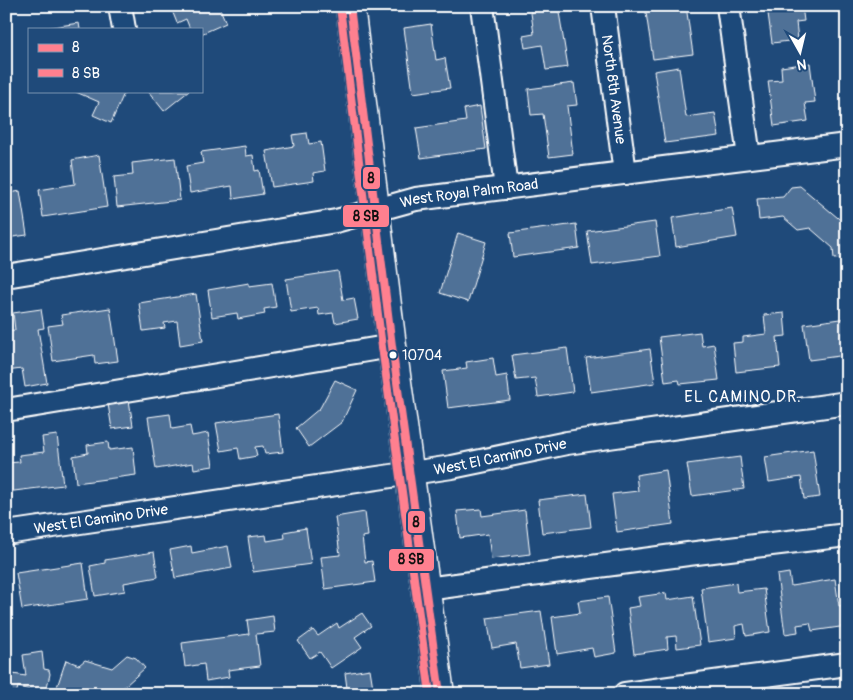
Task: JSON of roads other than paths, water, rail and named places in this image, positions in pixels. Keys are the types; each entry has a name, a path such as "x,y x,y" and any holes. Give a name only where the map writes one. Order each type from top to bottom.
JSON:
{"main road":[{"path":"350,6 392,346 440,694"}],"street":[{"path":"120,6 124,28"},
{"path":"482,6 506,188"},
{"name":"North 8th Avenue","path":"603,6 625,173"},
{"path":"728,6 749,157"},
{"name":"West Royal Palm Road","path":"6,276 336,220 416,199 847,145"},
{"path":"6,410 392,346"},
{"name":"West El Camino Drive","path":"6,533 452,467 567,443 847,403"},
{"path":"426,589 847,534"},
{"path":"625,694 847,664"}],"place":[{"name":"10704","path":"393,355"}],"district":[{"name":"EL CAMINO DR.","path":"743,396"}]}
